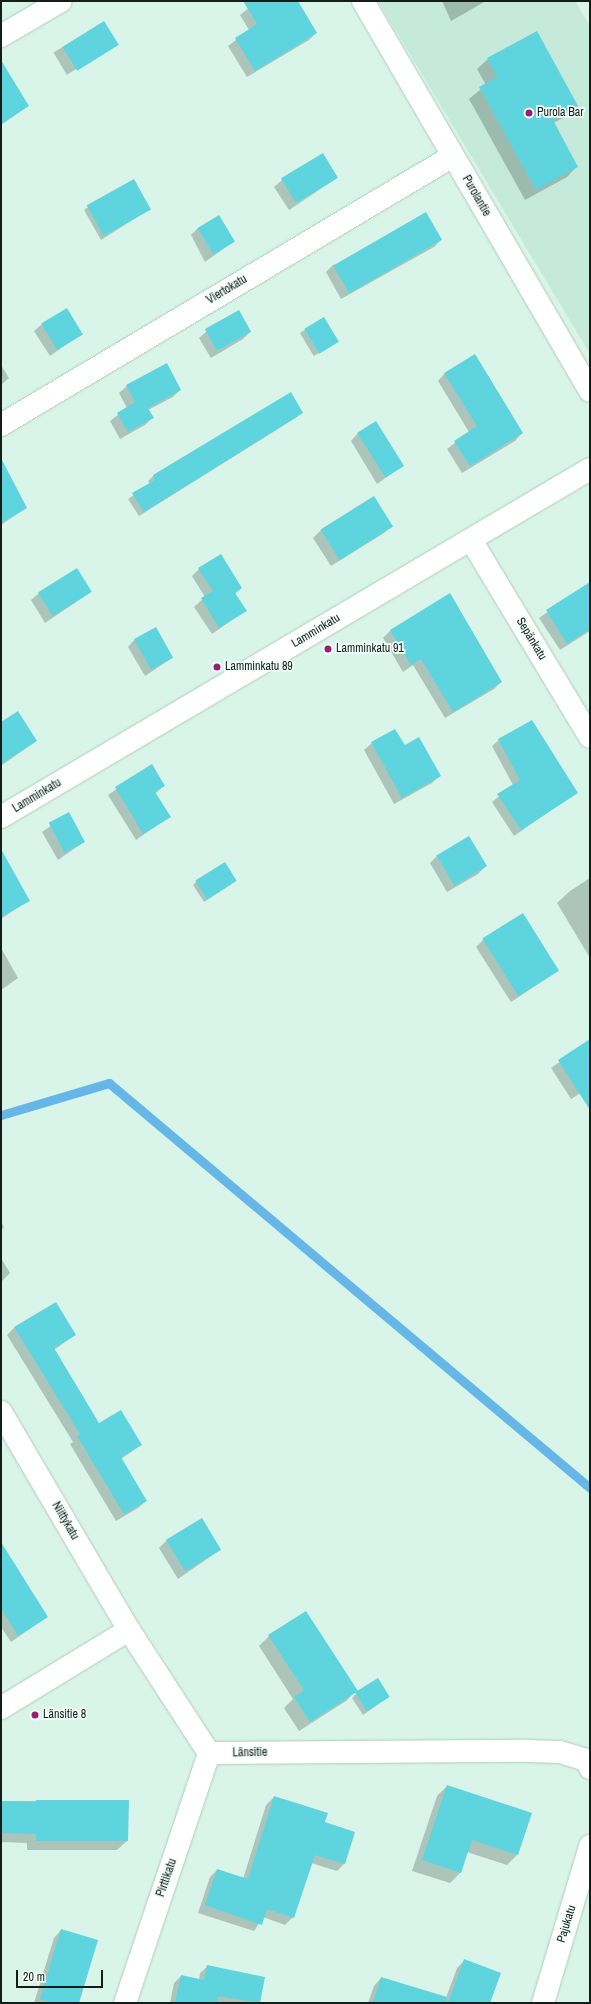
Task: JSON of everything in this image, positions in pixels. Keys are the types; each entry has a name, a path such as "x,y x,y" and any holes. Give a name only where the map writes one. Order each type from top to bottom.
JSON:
{"street":[{"path":"1,36 61,1"},
{"name":"Purolantie","path":"363,1 590,390"},
{"name":"Viertokatu","path":"1,425 453,156"},
{"name":"Lamminkatu","path":"1,817 590,469"},
{"name":"Sepänkatu","path":"471,540 590,737"},
{"name":"Niittykatu","path":"1,1412 129,1630"},
{"path":"1,1708 129,1630 209,1753"},
{"name":"Länsitie","path":"209,1753 528,1751 560,1752 588,1764"},
{"name":"Pirttikatu","path":"125,2003 209,1753"},
{"name":"Pajukatu","path":"543,2003 590,1846"}],"shaded area":[{"path":"378,1 575,1 590,26 590,354"}],"building":[{"path":"243,1 298,1 317,33 255,71 235,38 257,24"},
{"path":"104,21 119,45 77,71 62,47"},
{"name":"Purola Bar","path":"537,31 578,106 553,120 578,167 536,190 479,87 497,77 487,58"},
{"path":"1,60 29,106 1,124"},
{"path":"323,153 338,178 296,203 281,178"},
{"path":"134,179 151,210 104,236 87,205"},
{"path":"426,212 442,240 349,293 333,266"},
{"path":"219,215 235,242 214,254 198,228"},
{"path":"67,308 83,335 57,350 41,323"},
{"path":"239,310 251,332 217,351 205,329"},
{"path":"324,317 339,342 319,354 304,329"},
{"path":"475,354 523,433 470,466 454,441 477,426 444,373"},
{"path":"167,363 181,390 148,408 154,418 128,432 117,413 135,402 126,385"},
{"path":"291,392 303,413 144,512 132,493 155,480 153,475"},
{"path":"376,421 404,466 385,478 357,433"},
{"path":"1,458 27,508 1,523"},
{"path":"374,496 393,527 340,560 321,529"},
{"path":"221,554 242,588 235,593 247,611 219,628 201,598 213,591 198,568"},
{"path":"77,568 92,592 53,616 38,592"},
{"path":"590,582 590,629 567,644 546,610"},
{"path":"450,593 502,682 453,712 421,659 411,665 390,630"},
{"path":"156,627 173,658 151,670 134,639"},
{"path":"18,711 37,741 1,764 1,722"},
{"path":"532,720 578,793 521,830 497,794 520,780 498,739"},
{"path":"395,729 405,745 419,737 441,776 402,798 371,742"},
{"path":"152,764 165,786 155,792 171,817 143,834 115,787"},
{"path":"69,812 85,842 65,853 49,823"},
{"path":"469,836 487,866 454,886 436,856"},
{"path":"1,849 30,901 1,917"},
{"path":"225,862 237,881 207,899 195,881"},
{"path":"523,913 559,971 518,996 482,938"},
{"path":"590,1039 590,1110 558,1060"},
{"path":"56,1302 76,1335 54,1348 99,1423 121,1410 142,1445 121,1457 147,1501 124,1514 77,1436 80,1434 14,1327"},
{"path":"202,1518 221,1550 185,1571 166,1540"},
{"path":"1,1542 48,1617 18,1636 1,1608"},
{"path":"306,1611 358,1691 310,1722 294,1697 304,1690 268,1635"},
{"path":"378,1678 390,1697 367,1711 355,1692"},
{"path":"447,1785 532,1813 518,1855 472,1840 461,1873 422,1860"},
{"path":"274,1796 328,1813 325,1822 355,1832 345,1864 315,1855 294,1918 267,1909 262,1925 205,1905 217,1869 248,1879"},
{"path":"36,1800 129,1800 128,1841 36,1841 36,1834 1,1833 1,1801 36,1802"},
{"path":"61,1929 98,1940 79,2003 53,2003 40,1999"},
{"path":"464,1959 501,1973 490,2003 448,2003"},
{"path":"207,1965 265,1977 260,2003 218,1996 217,2003 175,2003 181,1975 204,1980"},
{"path":"381,1977 447,1997 446,2003 373,2003"}],"waterway":[{"path":"1,1115 109,1083 590,1488"}],"place":[{"name":"Purola Bar","path":"529,113"},
{"name":"Lamminkatu 91","path":"328,649"},
{"name":"Lamminkatu 89","path":"217,667"},
{"name":"Länsitie 8","path":"35,1715"}]}
